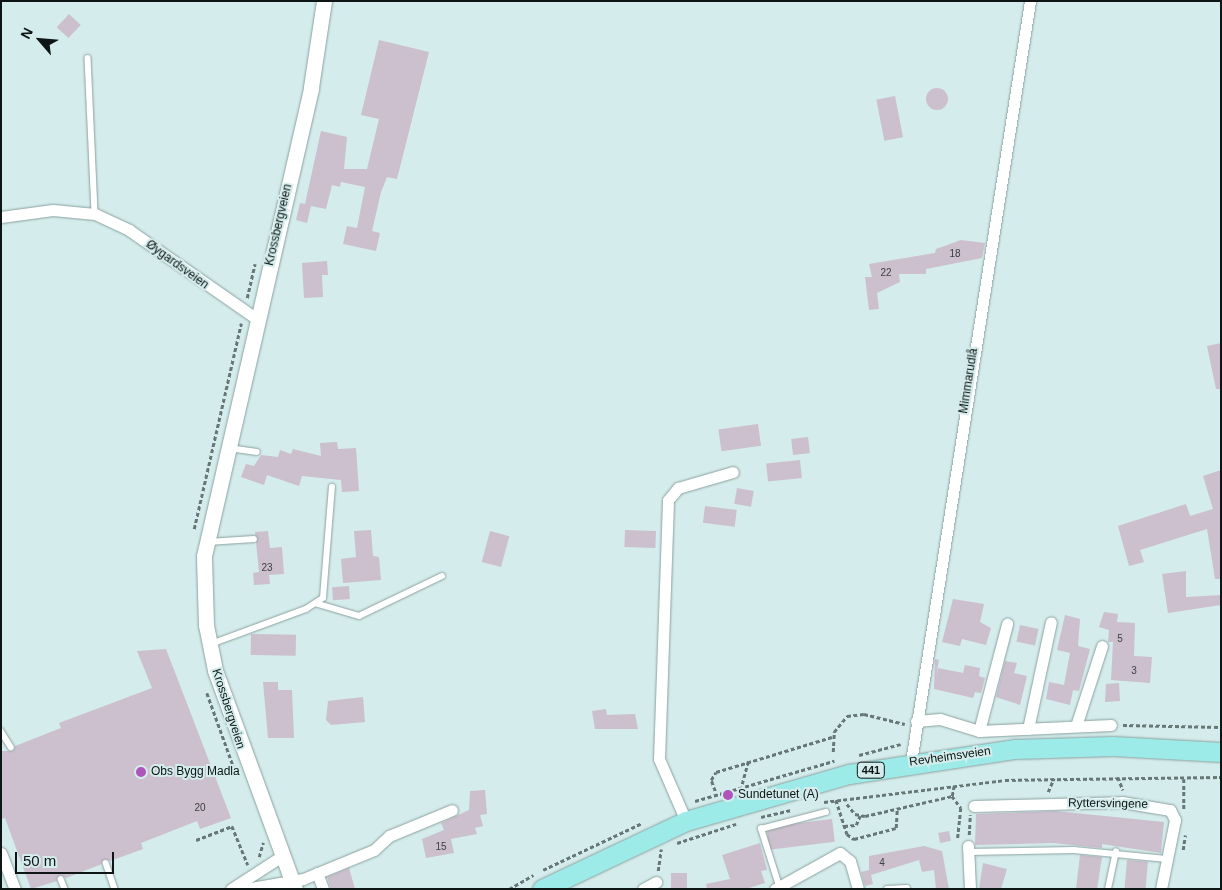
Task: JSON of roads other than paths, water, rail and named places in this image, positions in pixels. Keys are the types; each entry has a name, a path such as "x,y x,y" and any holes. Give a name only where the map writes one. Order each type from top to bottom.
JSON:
{"main road":[{"name":"Revheimsveien","path":"542,889 686,821 811,783 911,762 1049,747 1221,752"}],"street":[{"name":"Krossbergveien","path":"294,886 231,722 210,644 204,592 206,542 226,447 311,87 324,1"},
{"name":"Mimmarudlå","path":"911,762 911,722 1030,1"},
{"name":"Øygardsveien","path":"1,217 53,210 94,214 129,230 257,319"},
{"path":"686,821 659,751 668,500 678,488 734,472"},
{"path":"1028,729 1051,622"},
{"path":"979,731 1008,624"},
{"path":"1076,726 1102,646"},
{"name":"Revheimsveien","path":"911,722 940,719 979,731 1111,726"},
{"path":"994,793 994,805"},
{"name":"Ryttersvingene","path":"974,806 1148,803 1170,810 1175,820 1161,889"},
{"path":"245,889 294,886 317,873 374,850 389,836 452,810"},
{"path":"969,849 970,889"},
{"path":"1,853 15,889"},
{"path":"777,887 840,853 850,861 858,889"},
{"path":"231,889 282,856"},
{"path":"317,873 323,889"},
{"path":"643,889 656,882"}],"lane":[{"path":"88,58 94,214"},
{"path":"226,447 257,452"},
{"path":"318,604 326,591 332,487"},
{"path":"206,542 254,538"},
{"path":"210,644 318,604 359,616 442,576"},
{"path":"1,731 11,747"},
{"path":"777,887 762,829 826,812"},
{"path":"969,849 1116,852 1167,859"},
{"path":"1108,889 1116,852"},
{"path":"106,863 115,889"},
{"path":"61,880 65,889"},
{"path":"887,889 907,888"}],"place":[{"name":"Obs Bygg Madla","path":"141,772"},
{"name":"Sundetunet (A)","path":"728,795"}]}
